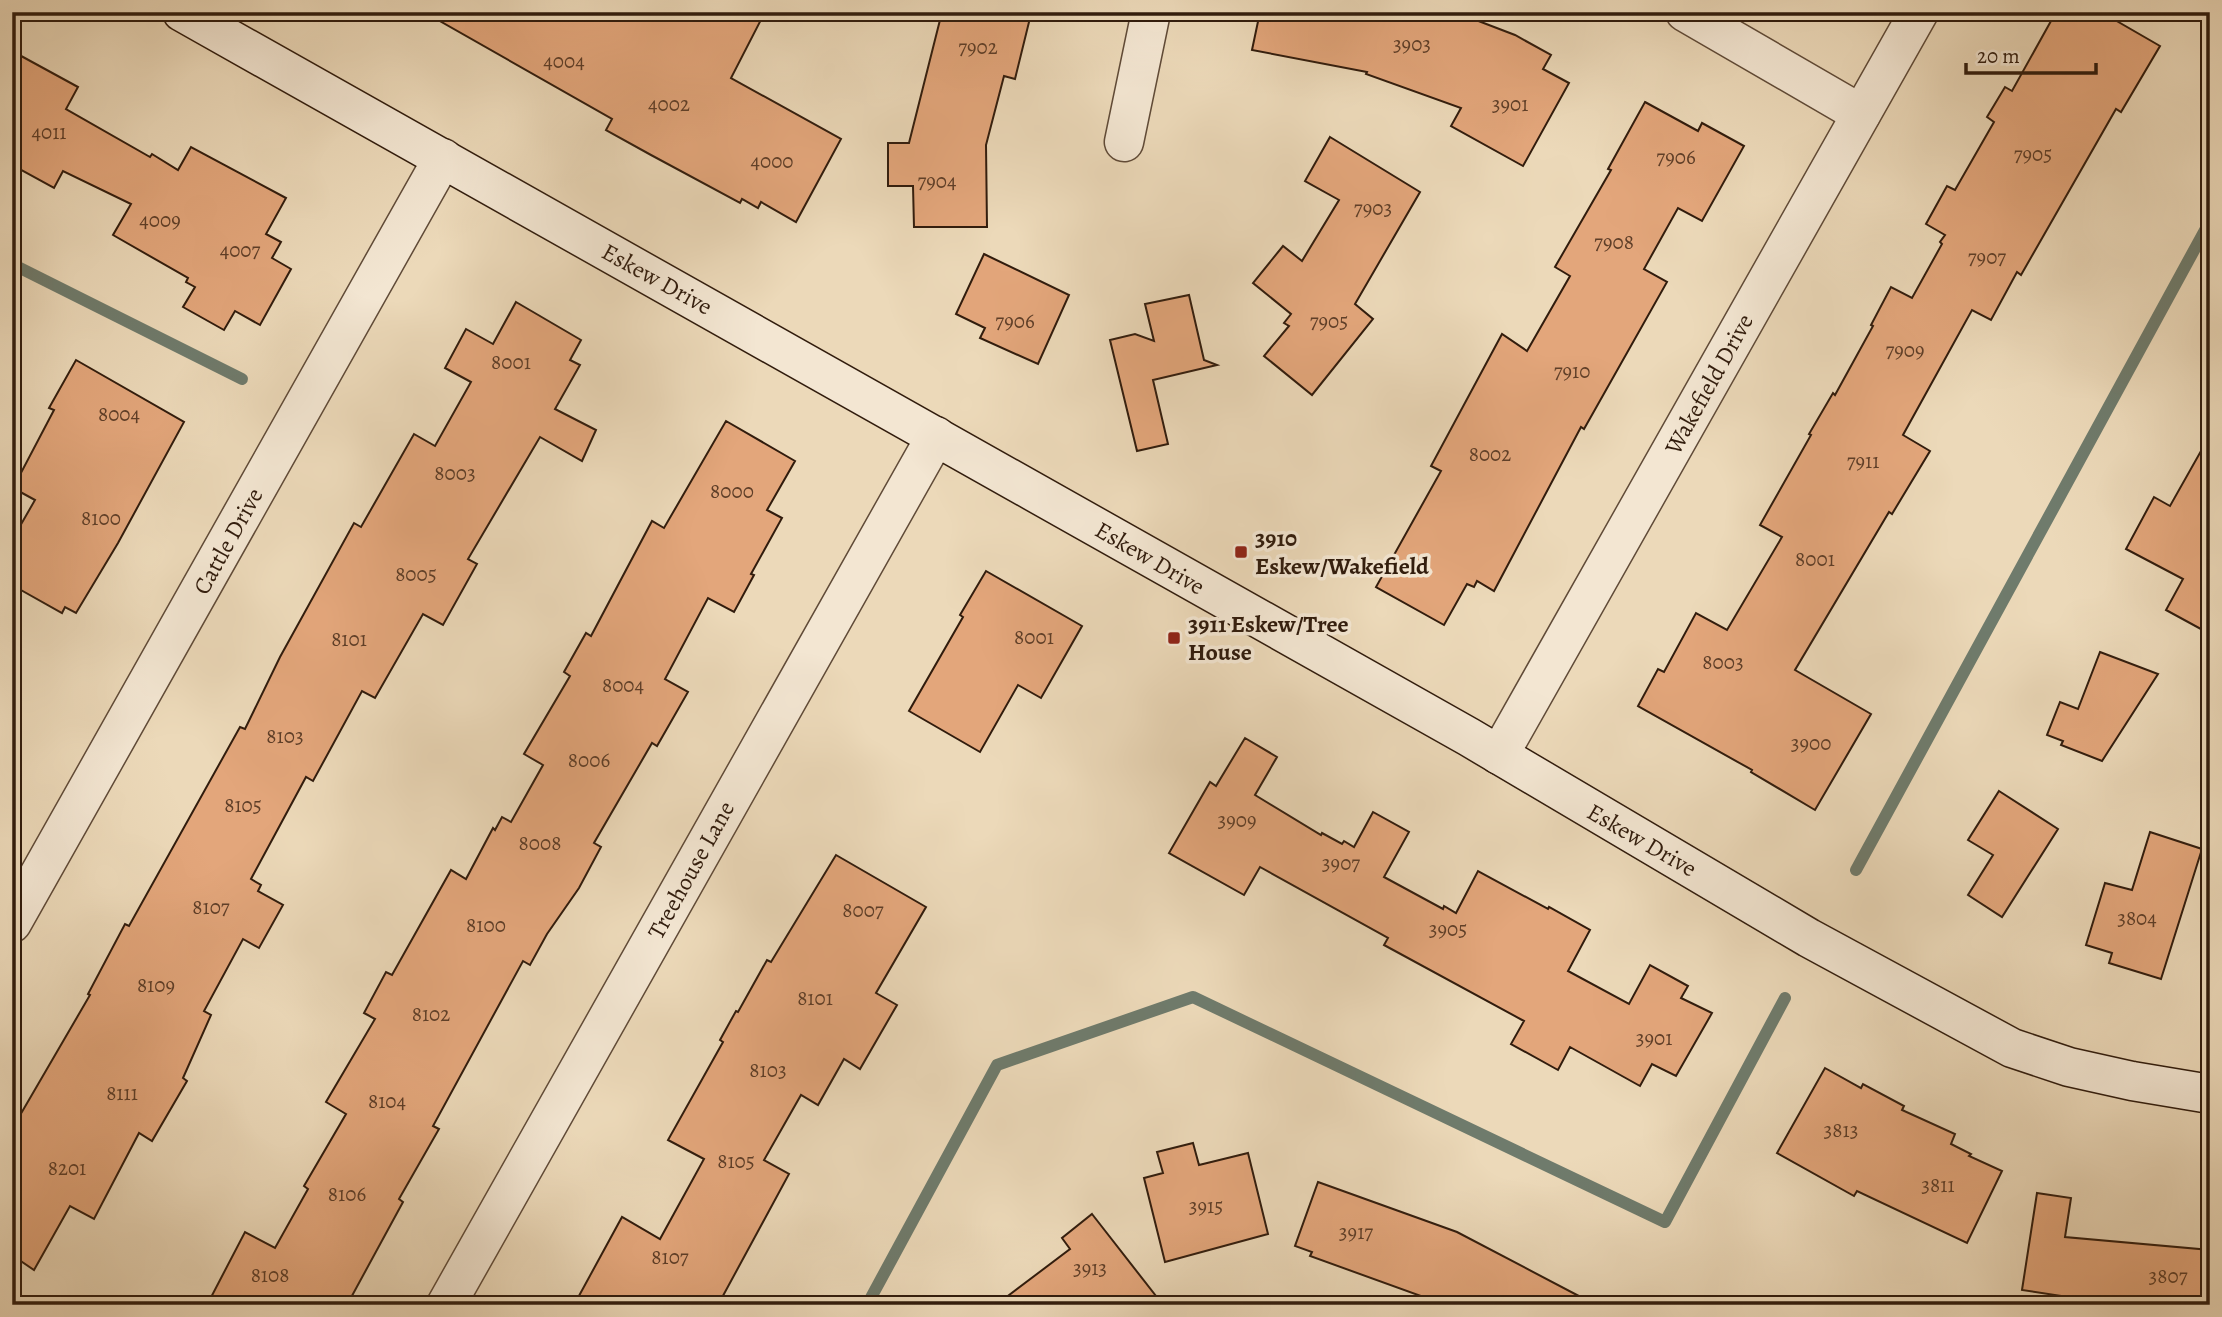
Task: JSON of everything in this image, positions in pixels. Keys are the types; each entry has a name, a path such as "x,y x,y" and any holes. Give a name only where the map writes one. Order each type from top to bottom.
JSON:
{"street":[{"name":"Eskew Drive","path":"182,12 1499,755 1808,938 2012,1048 2069,1067 2210,1094"},
{"path":"1124,142 1151,12"},
{"path":"1685,12 1861,114"},
{"name":"Wakefield Drive","path":"1499,755 1919,12"},
{"name":"Cattle Drive","path":"12,923 443,158"},
{"name":"Treehouse Lane","path":"446,1305 936,436"}],"building":[{"path":"424,12 765,12 731,78 841,139 796,222 761,202 758,208 742,199 740,203 606,130 612,119"},
{"path":"942,12 1010,12 1030,18 1015,79 1004,76 986,145 987,227 914,227 913,186 888,186 888,143 909,143"},
{"path":"1260,12 1455,12 1515,35 1551,55 1543,69 1569,83 1523,166 1451,126 1461,108 1366,74 1367,72 1252,50"},
{"path":"2056,12 2101,12 2160,46 2121,112 2116,109 2021,275 2017,272 1991,320 1972,310 1903,435 1930,451 1892,514 1889,512 1795,670 1871,714 1815,810 1751,772 1752,770 1638,706 1658,669 1664,672 1696,613 1727,630 1782,537 1760,525 1811,435 1809,434 1833,393 1835,395 1873,326 1871,325 1891,287 1912,298 1945,235 1926,224 1947,186 1955,190 1994,122 1987,117 2005,87 2012,91"},
{"path":"12,51 78,87 66,109 150,157 152,154 178,170 191,147 286,198 266,234 281,242 272,258 291,269 260,325 235,311 224,330 183,307 195,287 186,282 188,278 113,235 131,204 63,171 54,188 12,165"},
{"path":"1645,102 1698,131 1702,123 1744,146 1702,221 1678,208 1644,269 1667,282 1584,429 1581,427 1494,591 1477,581 1474,587 1467,584 1444,625 1376,587 1441,471 1431,466 1502,334 1527,351 1570,276 1555,267 1611,170 1608,169"},
{"path":"1330,137 1420,192 1355,304 1373,319 1312,395 1264,356 1289,326 1284,323 1291,314 1253,283 1283,246 1302,261 1339,200 1305,181"},
{"path":"984,254 1069,295 1038,364 980,338 985,328 956,314"},
{"path":"1189,295 1204,360 1217,365 1153,380 1168,444 1137,451 1110,340 1135,334 1154,341 1145,304"},
{"path":"516,302 581,340 570,360 580,365 555,409 596,430 582,461 540,437 468,559 477,564 443,625 423,614 375,698 362,691 313,781 306,777 251,879 261,885 258,891 283,905 259,948 243,939 204,1011 211,1015 183,1078 187,1081 152,1141 139,1133 94,1219 70,1206 34,1270 12,1255 12,1129 90,995 88,994 125,924 129,926 240,727 245,729 280,657 354,523 361,527 414,434 435,446 471,382 445,368 466,329 493,344"},
{"path":"76,360 184,422 118,543 76,613 65,607 62,613 12,585 12,540 35,500 13,488 54,410 49,408"},
{"path":"726,421 795,461 767,510 782,518 751,574 754,575 734,612 708,598 665,679 688,692 657,746 652,743 594,843 601,847 579,888 547,934 530,965 523,961 433,1126 439,1129 399,1199 403,1202 347,1305 207,1305 245,1232 275,1248 308,1189 304,1186 346,1114 326,1102 375,1019 364,1013 386,972 392,975 451,870 466,879 493,828 495,830 502,817 511,822 543,765 524,754 570,676 564,672 586,633 591,636 652,521 664,528"},
{"path":"2210,435 2210,634 2166,610 2183,579 2126,549 2154,497 2170,506"},
{"path":"986,571 1082,626 1041,698 1018,685 980,752 909,711"},
{"path":"2100,652 2158,674 2102,761 2061,745 2063,741 2047,735 2060,702 2078,709"},
{"path":"1245,738 1277,757 1255,795 1321,835 1322,833 1342,844 1344,841 1354,847 1373,812 1409,832 1384,877 1443,909 1444,906 1456,913 1478,871 1590,930 1568,971 1629,1004 1650,965 1688,986 1681,998 1712,1013 1676,1076 1652,1064 1640,1086 1570,1047 1558,1070 1511,1044 1524,1021 1384,945 1388,938 1260,867 1244,895 1169,853 1210,782 1216,786"},
{"path":"1999,791 2058,829 2002,917 1968,895 1993,855 1968,840"},
{"path":"2150,832 2202,849 2161,979 2109,963 2112,953 2086,945 2105,883 2132,890"},
{"path":"836,855 926,907 876,993 897,1005 860,1069 844,1059 818,1105 801,1095 764,1160 789,1174 718,1305 574,1305 622,1217 660,1239 704,1159 668,1140 723,1042 720,1040 736,1011 738,1012 767,960 771,962"},
{"path":"1825,1068 1861,1088 1863,1084 1904,1106 1902,1110 1955,1134 1951,1144 1971,1154 1969,1156 2002,1171 1967,1243 1857,1191 1854,1196 1777,1153"},
{"path":"1193,1143 1199,1165 1248,1153 1268,1234 1165,1262 1144,1178 1163,1173 1157,1152"},
{"path":"1318,1182 1457,1232 1596,1305 1416,1305 1421,1296 1310,1256 1312,1252 1295,1246"},
{"path":"2037,1193 2071,1198 2065,1237 2210,1250 2210,1305 2120,1305 2022,1290"},
{"path":"1092,1214 1163,1305 996,1305 1070,1249 1062,1238"}],"waterway":[{"path":"1856,870 2210,221"},
{"path":"12,264 242,379"},
{"path":"867,1305 997,1065 1193,997 1665,1222 1785,998"}],"place":[{"name":"3910 Eskew/Wakefield","path":"1241,552"},
{"name":"3911 Eskew/Tree House","path":"1174,638"}]}
